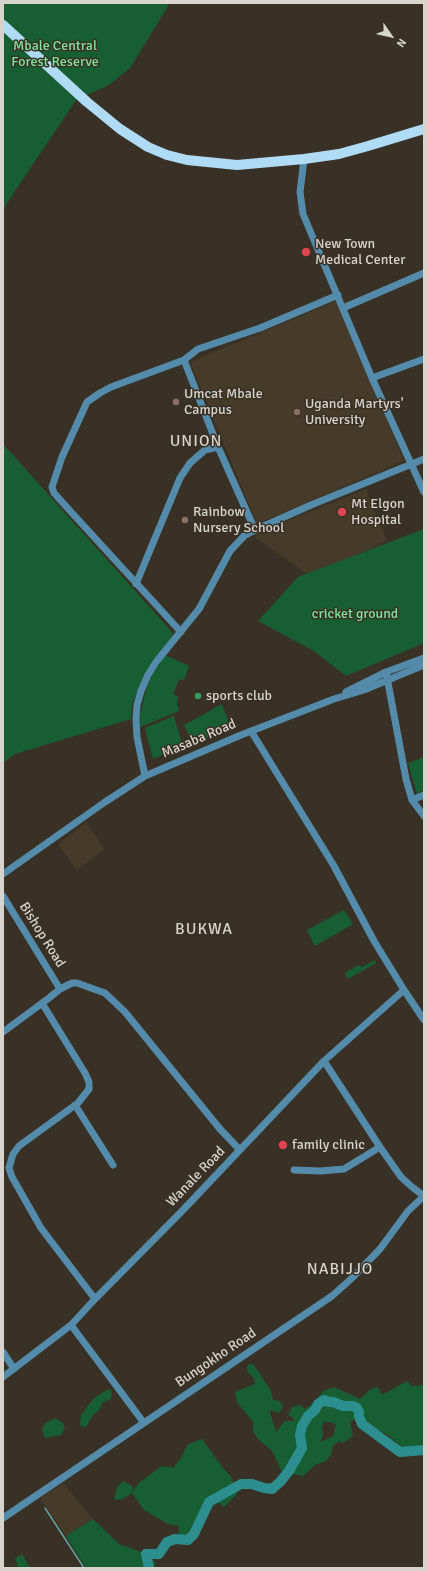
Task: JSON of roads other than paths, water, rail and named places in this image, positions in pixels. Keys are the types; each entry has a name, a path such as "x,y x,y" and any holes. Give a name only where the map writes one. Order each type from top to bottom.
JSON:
{"main road":[{"path":"3,25 87,102 120,128 148,148 180,159 237,165 304,159 353,150 424,129"}],"street":[{"path":"304,159 300,192 303,214 372,378 424,492"},
{"path":"343,308 424,273"},
{"path":"181,632 54,493 52,487 53,482 62,457 87,402 111,387 184,360 198,349 260,328 338,295"},
{"path":"372,378 424,359"},
{"path":"184,360 218,447 255,530"},
{"path":"136,584 180,478 190,463 205,450 218,447"},
{"path":"145,776 137,737 137,705 148,675 163,652 199,609 230,551 244,536 255,530 310,505 424,459"},
{"path":"334,699 360,684 386,672 424,658"},
{"name":"Masaba Road","path":"3,874 92,810 145,776 251,731 334,699 364,690 424,665"},
{"path":"386,672 406,779 412,800 424,816"},
{"path":"251,731 334,866 374,941 424,1020"},
{"path":"412,800 424,795"},
{"name":"Bishop Road","path":"3,896 60,989"},
{"path":"3,1032 60,989 72,983 77,983 99,990 111,997 125,1012 198,1104 240,1150"},
{"name":"Wanale Road","path":"3,1376 71,1325 184,1209 324,1061 404,990"},
{"path":"42,1003 76,1057 89,1082 89,1089 75,1105 19,1146 13,1154 9,1168 12,1177 41,1228 95,1300"},
{"path":"324,1061 401,1176 424,1196"},
{"path":"75,1105 113,1165"},
{"path":"294,1170 321,1171 344,1169 380,1146"},
{"name":"Bungokho Road","path":"3,1518 332,1296 380,1249 408,1212 424,1196"},
{"path":"71,1325 144,1423"},
{"path":"3,1352 14,1369"}],"waterway":[{"path":"149,1568 146,1554 159,1554 167,1542 175,1539 188,1540 194,1534 209,1502 241,1484 252,1484 272,1489 280,1482 289,1471 302,1448 300,1435 302,1426 318,1404 324,1400 343,1406 353,1406 357,1408 362,1424 400,1452 424,1450"},
{"path":"45,1508 84,1568"}],"place":[{"name":"New Town Medical Center","path":"306,252"},
{"name":"Umcat Mbale Campus","path":"176,402"},
{"name":"Uganda Martyrs' University","path":"297,412"},
{"name":"Mt Elgon Hospital","path":"342,512"},
{"name":"Rainbow Nursery School","path":"185,520"},
{"name":"sports club","path":"198,696"},
{"name":"family clinic","path":"283,1145"}],"district":[{"name":"UNION","path":"196,442"},
{"name":"BUKWA","path":"204,930"},
{"name":"NABIJJO","path":"340,1270"}],"park label":[{"name":"Mbale Central Forest Reserve","path":"55,54"},
{"name":"cricket ground","path":"355,614"}]}
